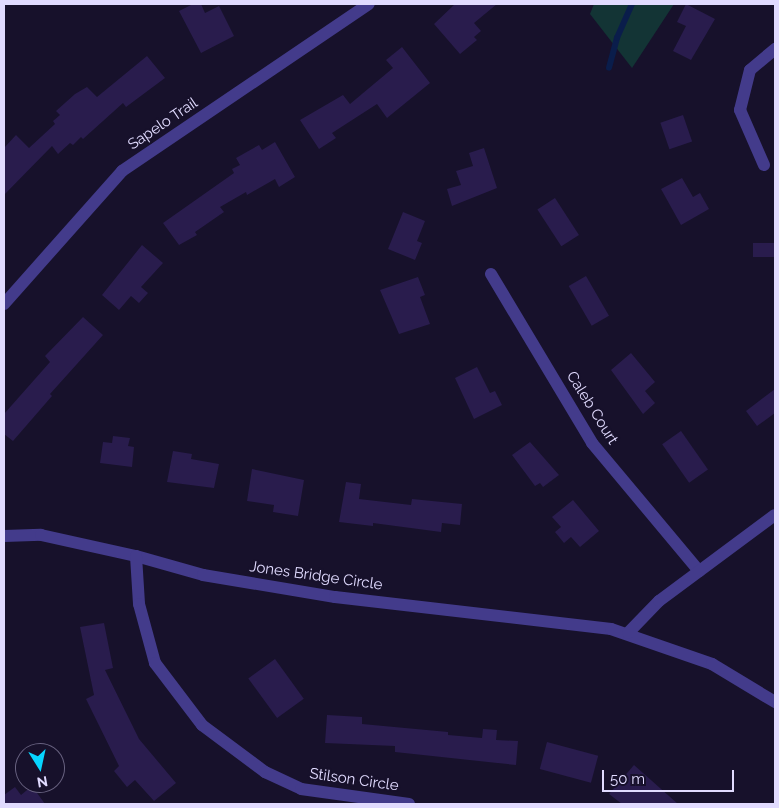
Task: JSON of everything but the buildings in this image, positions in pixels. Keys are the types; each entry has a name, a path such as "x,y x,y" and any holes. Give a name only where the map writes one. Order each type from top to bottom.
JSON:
{"street":[{"name":"Sapelo Trail","path":"4,304 122,171 368,4"},
{"path":"764,165 740,110 750,70 775,49"},
{"name":"Caleb Court","path":"491,274 592,443 699,571"},
{"path":"628,633 659,601 775,515"},
{"name":"Jones Bridge Circle","path":"4,536 41,535 136,556 203,576 336,597 517,617 628,633 712,664 775,702"},
{"name":"Stilson Circle","path":"136,556 139,604 155,663 202,725 265,772 301,789 409,804"}],"green space":[{"path":"594,4 674,4 632,68 590,14"}],"waterway":[{"path":"609,68 617,38 632,4"}]}
